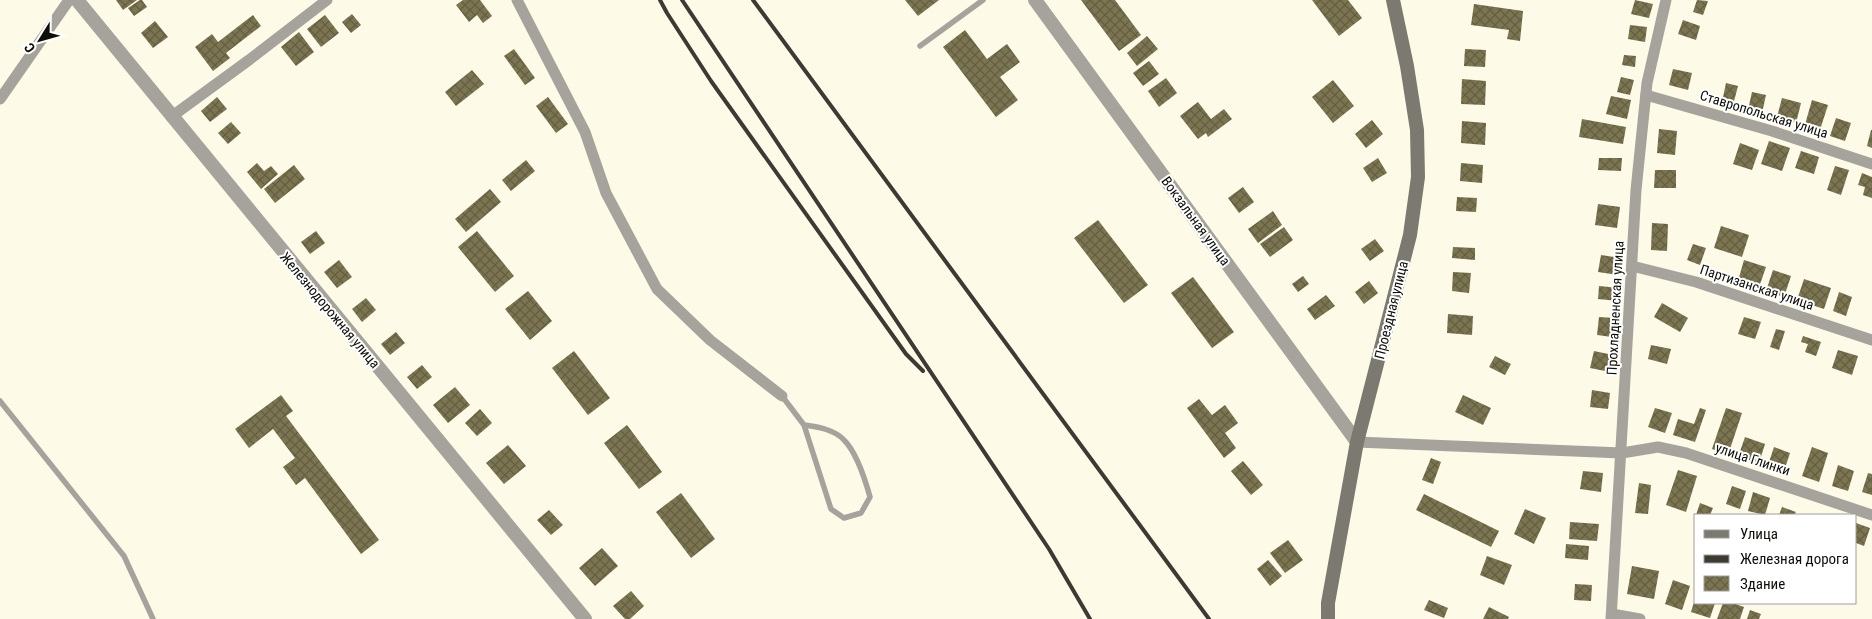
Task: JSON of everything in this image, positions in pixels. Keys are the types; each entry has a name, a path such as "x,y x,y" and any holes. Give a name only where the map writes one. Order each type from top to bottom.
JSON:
{"main road":[{"name":"Проездная улица","path":"1328,619 1328,603 1357,442 1410,235 1418,177 1418,130 1407,66 1392,0"}],"street":[{"path":"0,99 69,0"},
{"name":"Железнодорожная улица","path":"77,0 171,117 585,619"},
{"path":"171,117 327,0"},
{"path":"517,0 585,132 606,193 657,289 710,340 782,396"},
{"name":"Вокзальная улица","path":"1035,0 1357,442"},
{"name":"Прохладненская улица","path":"1611,616 1636,190 1647,83 1666,0"},
{"name":"Ставропольская улица","path":"1646,95 1772,131 1872,164"},
{"name":"Партизанская улица","path":"1632,266 1696,282 1872,340"},
{"name":"улица Глинки","path":"1357,442 1622,453 1658,447 1686,453 1872,515"},
{"path":"1611,616 1640,619"}],"lane":[{"path":"920,46 984,0"},
{"path":"782,396 804,426 831,509 844,518 861,513 870,497 862,470 844,439 824,429 804,426"},
{"path":"0,401 124,556 153,619"}],"building":[{"path":"116,0 137,0 123,10"},
{"path":"140,0 147,7 134,16 128,8"},
{"path":"463,0 480,0 492,16 483,23 477,15 469,22 456,5"},
{"path":"905,0 939,0 918,16"},
{"path":"1081,0 1115,0 1141,35 1119,51"},
{"path":"1312,0 1348,0 1362,18 1339,36"},
{"path":"1635,0 1653,4 1649,18 1631,14"},
{"path":"1697,0 1708,1 1703,15 1693,12"},
{"path":"1474,4 1523,11 1520,41 1507,39 1509,30 1471,25"},
{"path":"352,14 361,25 351,33 342,22"},
{"path":"253,15 261,26 226,53 230,58 213,71 195,47 212,34 218,42"},
{"path":"325,15 339,33 321,47 307,29"},
{"path":"1683,20 1700,26 1696,40 1678,34"},
{"path":"155,21 168,37 153,48 141,33"},
{"path":"1630,25 1647,27 1645,42 1628,39"},
{"path":"965,30 987,59 1007,44 1020,62 1000,77 1018,100 996,117 943,47"},
{"path":"299,32 314,52 296,66 281,47"},
{"path":"1147,36 1158,49 1137,66 1127,53"},
{"path":"514,49 535,78 525,85 504,56"},
{"path":"1465,49 1486,50 1485,67 1464,66"},
{"path":"1624,55 1636,56 1635,67 1622,65"},
{"path":"1149,61 1159,74 1143,86 1133,73"},
{"path":"1673,69 1692,73 1688,90 1669,85"},
{"path":"472,70 484,84 456,106 445,92"},
{"path":"1621,77 1634,80 1630,95 1617,92"},
{"path":"1166,78 1177,93 1159,107 1148,91"},
{"path":"1462,79 1486,81 1485,105 1461,104"},
{"path":"1333,80 1354,106 1333,123 1312,97"},
{"path":"1726,83 1738,86 1733,105 1722,102"},
{"path":"1752,92 1766,95 1762,113 1748,110"},
{"path":"1611,96 1631,100 1627,119 1606,114"},
{"path":"217,97 227,109 210,122 201,111"},
{"path":"548,97 568,124 556,133 536,106"},
{"path":"1782,98 1801,103 1796,123 1777,117"},
{"path":"1812,100 1828,105 1819,133 1804,128"},
{"path":"1198,102 1211,119 1224,109 1232,119 1208,137 1206,133 1198,139 1180,116"},
{"path":"1836,118 1851,123 1845,141 1830,136"},
{"path":"1582,119 1626,127 1623,144 1579,137"},
{"path":"1372,120 1383,134 1366,148 1355,134"},
{"path":"1462,121 1486,123 1485,145 1461,143"},
{"path":"231,122 241,133 228,144 218,133"},
{"path":"1659,129 1677,131 1675,155 1657,153"},
{"path":"1872,130 1872,148 1867,146"},
{"path":"1769,141 1790,148 1782,171 1761,164"},
{"path":"1740,143 1759,150 1752,170 1733,164"},
{"path":"1801,151 1819,157 1814,174 1795,168"},
{"path":"1378,158 1387,173 1372,182 1363,168"},
{"path":"1599,158 1622,158 1621,171 1598,170"},
{"path":"526,160 535,171 511,191 502,180"},
{"path":"257,163 264,171 271,166 278,174 261,189 247,172"},
{"path":"1461,163 1483,165 1482,183 1460,181"},
{"path":"294,165 305,179 275,203 264,189"},
{"path":"1835,166 1849,170 1841,195 1827,190"},
{"path":"1655,170 1676,170 1676,188 1654,188"},
{"path":"1862,173 1872,177 1872,198 1863,195 1865,187 1858,185"},
{"path":"1243,187 1254,202 1239,213 1228,198"},
{"path":"490,189 501,202 466,232 455,219"},
{"path":"1457,197 1477,198 1476,212 1456,211"},
{"path":"1598,204 1620,207 1617,228 1595,225"},
{"path":"1273,211 1282,225 1258,243 1248,229"},
{"path":"1098,220 1148,285 1124,303 1074,238"},
{"path":"1652,223 1668,224 1667,251 1651,250"},
{"path":"1721,226 1749,235 1742,257 1714,248"},
{"path":"1284,227 1293,240 1270,257 1260,244"},
{"path":"316,231 325,243 310,254 301,242"},
{"path":"477,231 514,276 495,292 458,247"},
{"path":"1375,239 1384,251 1370,261 1361,249"},
{"path":"1693,244 1706,248 1700,265 1687,260"},
{"path":"1453,247 1475,248 1475,260 1452,258"},
{"path":"1601,255 1621,258 1618,275 1598,272"},
{"path":"339,260 352,277 337,288 324,272"},
{"path":"1744,260 1766,267 1759,287 1738,281"},
{"path":"1773,270 1791,276 1784,297 1766,291"},
{"path":"1453,272 1471,273 1469,293 1452,291"},
{"path":"1303,276 1309,284 1298,292 1292,284"},
{"path":"1193,277 1234,332 1212,348 1171,293"},
{"path":"1804,279 1831,288 1824,309 1797,300"},
{"path":"1369,281 1378,293 1364,304 1355,292"},
{"path":"1599,286 1619,288 1618,301 1598,299"},
{"path":"528,291 552,321 530,340 505,309"},
{"path":"1839,292 1852,297 1846,316 1833,311"},
{"path":"1326,295 1335,306 1315,320 1307,309"},
{"path":"366,298 376,310 362,322 352,309"},
{"path":"1662,303 1688,318 1680,332 1654,317"},
{"path":"1448,314 1473,316 1472,335 1447,333"},
{"path":"1599,317 1614,318 1612,337 1597,335"},
{"path":"1744,317 1761,322 1755,339 1738,334"},
{"path":"1776,329 1785,331 1779,350 1770,347"},
{"path":"396,332 405,343 390,355 381,344"},
{"path":"1803,336 1821,342 1816,356 1805,352 1808,344 1801,342"},
{"path":"1651,345 1671,349 1667,364 1648,359"},
{"path":"1838,350 1858,356 1852,375 1832,368"},
{"path":"574,351 610,398 588,415 552,368"},
{"path":"1594,351 1613,355 1610,372 1590,368"},
{"path":"1495,356 1511,364 1505,375 1489,367"},
{"path":"422,365 432,377 417,389 407,377"},
{"path":"455,387 470,405 448,423 433,405"},
{"path":"1592,390 1610,393 1608,409 1590,407"},
{"path":"281,395 293,411 286,416 379,540 361,554 305,478 296,485 283,467 295,458 273,429 249,448 235,429"},
{"path":"1463,395 1491,408 1483,425 1455,412"},
{"path":"1199,399 1212,415 1225,405 1238,423 1225,433 1236,448 1224,458 1187,408"},
{"path":"1655,408 1672,413 1665,433 1648,427"},
{"path":"1700,408 1706,410 1695,442 1673,435 1678,419 1694,424"},
{"path":"1726,408 1742,413 1728,455 1712,449"},
{"path":"480,409 492,423 477,436 465,423"},
{"path":"627,425 662,472 639,489 604,443"},
{"path":"1745,437 1765,444 1759,463 1738,457"},
{"path":"508,445 526,466 504,484 486,463"},
{"path":"1774,447 1790,453 1784,471 1768,465"},
{"path":"1812,447 1828,453 1819,482 1802,476"},
{"path":"1431,458 1441,462 1433,484 1422,480"},
{"path":"1243,461 1263,485 1251,495 1231,471"},
{"path":"1838,465 1854,471 1848,491 1832,486"},
{"path":"1678,470 1697,476 1686,512 1666,505"},
{"path":"1583,471 1603,473 1601,492 1580,489"},
{"path":"1868,473 1872,474 1872,495 1862,492"},
{"path":"1639,483 1651,485 1648,514 1635,513"},
{"path":"1732,486 1746,491 1740,509 1726,504"},
{"path":"1753,492 1770,498 1765,514 1748,511"},
{"path":"681,493 715,539 691,558 656,512"},
{"path":"1424,494 1499,531 1491,547 1416,510"},
{"path":"1700,503 1713,508 1710,514 1696,514"},
{"path":"1782,507 1796,512 1795,514 1779,514"},
{"path":"1525,509 1546,518 1534,544 1514,534"},
{"path":"549,510 563,525 551,535 537,520"},
{"path":"1570,522 1599,524 1597,541 1569,539"},
{"path":"1857,523 1870,528 1864,546 1857,543"},
{"path":"1288,540 1303,560 1285,573 1270,553"},
{"path":"1566,544 1589,546 1588,560 1565,558"},
{"path":"602,548 618,566 595,586 579,568"},
{"path":"1487,556 1512,565 1504,585 1480,575"},
{"path":"1268,560 1282,576 1270,586 1257,569"},
{"path":"1632,566 1659,571 1654,599 1627,594"},
{"path":"1673,580 1690,586 1682,610 1665,604"},
{"path":"1575,584 1592,585 1591,601 1574,600"},
{"path":"631,591 644,606 630,619 625,619 613,606"},
{"path":"1429,600 1448,608 1444,618 1424,610"},
{"path":"1694,602 1694,604 1715,604 1710,618 1691,612"},
{"path":"1723,604 1736,604 1744,607 1740,619 1717,619"},
{"path":"1489,607 1509,617 1508,619 1483,619"},
{"path":"1750,610 1761,614 1759,619 1747,619"}],"railway":[{"path":"660,0 711,81 906,354 923,371"},
{"path":"682,0 1049,549 1090,619"},
{"path":"753,0 1209,619"}]}
